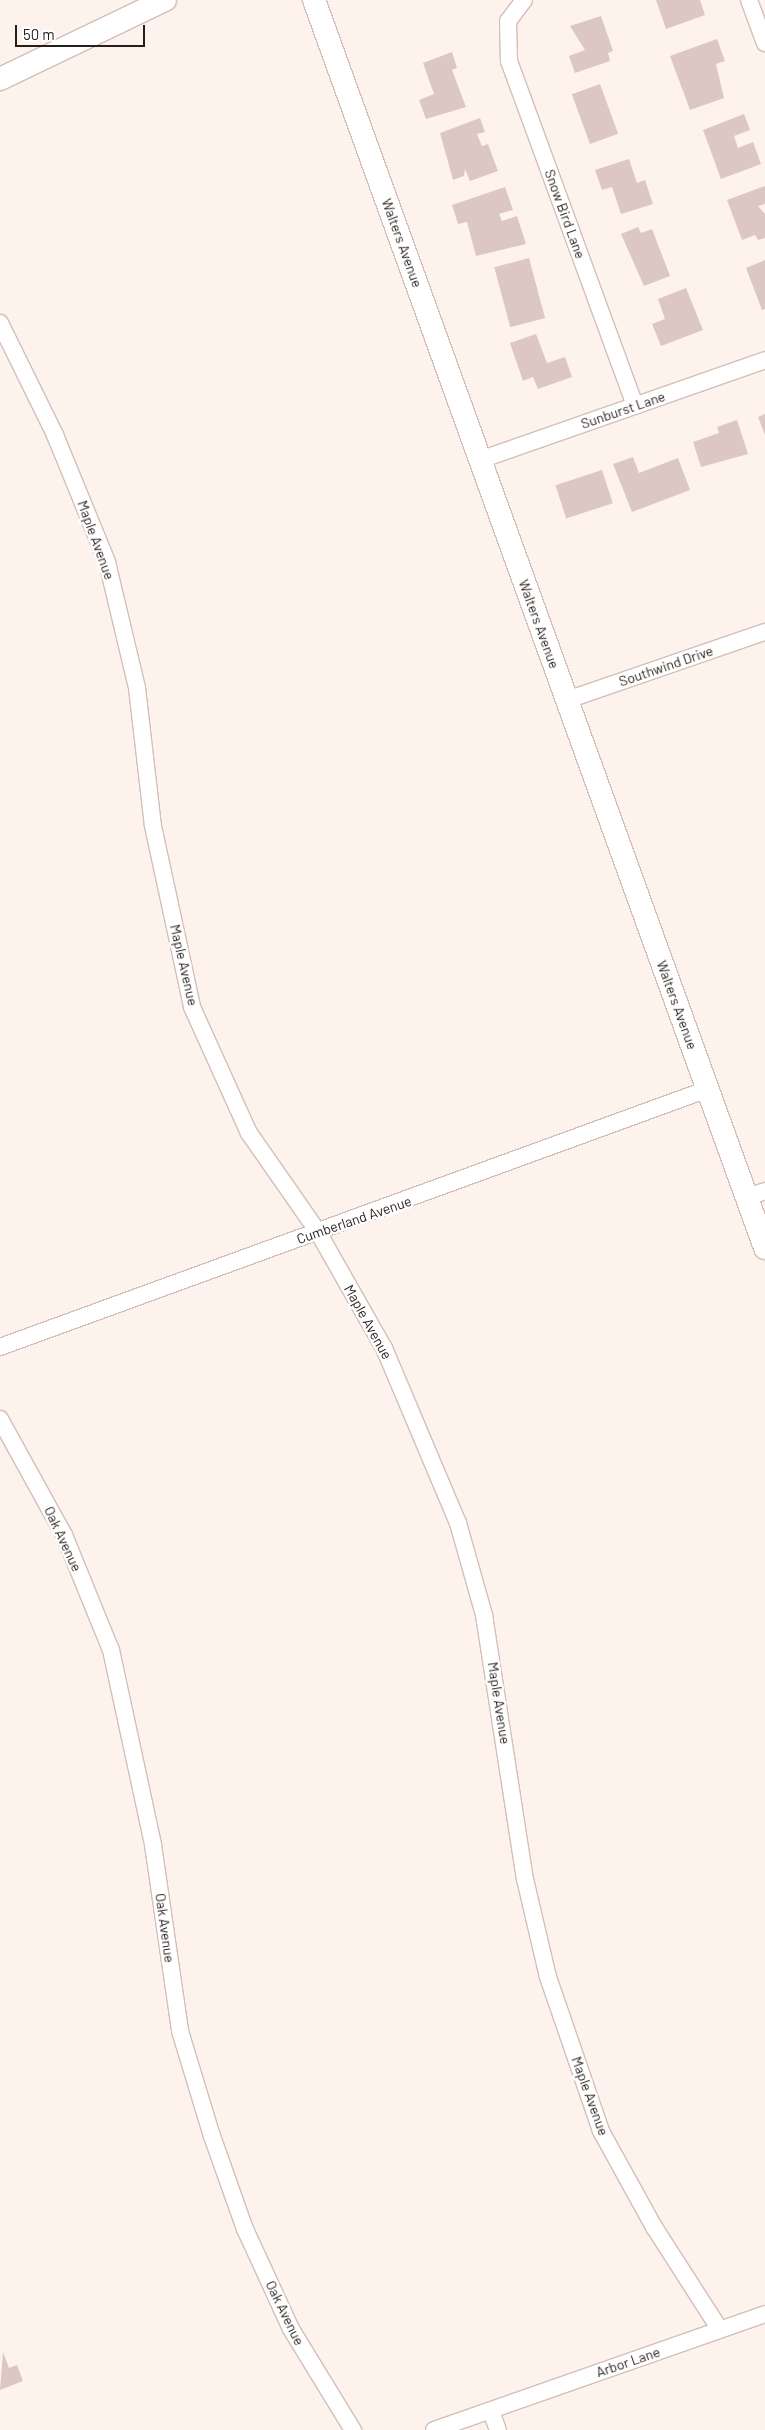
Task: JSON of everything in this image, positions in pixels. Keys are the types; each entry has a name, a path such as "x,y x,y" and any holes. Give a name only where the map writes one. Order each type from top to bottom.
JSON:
{"main road":[{"path":"0,80 165,0"},
{"name":"Walters Avenue","path":"314,0 708,1089 756,1194 765,1248"}],"street":[{"name":"Snow Bird Lane","path":"524,0 508,21 509,61 635,406"},
{"path":"749,0 765,43"},
{"name":"Maple Avenue","path":"0,323 55,435 107,562 137,688 153,826 192,1007 249,1133 318,1232 384,1348 458,1523 484,1615 525,1879 546,1968 601,2131 654,2226 720,2330"},
{"name":"Sunburst Lane","path":"480,460 765,360"},
{"name":"Southwind Drive","path":"567,700 765,632"},
{"name":"Cumberland Avenue","path":"0,1347 708,1089"},
{"name":"Oak Avenue","path":"0,1419 64,1535 111,1650 153,1845 180,2031 212,2136 246,2229 291,2329 352,2430"},
{"name":"Arbor Lane","path":"434,2430 765,2314"},
{"path":"491,2411 498,2430"}],"building":[{"path":"656,0 700,0 705,15 666,29"},
{"path":"601,16 613,51 608,53 610,61 575,73 569,56 585,50 570,26"},
{"path":"717,39 725,61 716,64 724,98 690,110 670,56"},
{"path":"452,52 457,68 452,70 466,107 426,119 419,100 434,94 423,63"},
{"path":"600,84 618,134 590,144 572,94"},
{"path":"744,114 750,130 734,136 738,148 753,142 761,164 721,179 703,130"},
{"path":"480,118 485,132 477,134 482,146 488,144 498,171 470,181 465,169 464,176 453,180 440,133"},
{"path":"629,159 637,183 645,180 653,204 621,214 612,187 602,190 595,170"},
{"path":"765,186 765,204 758,206 765,214 765,238 758,240 755,235 742,240 727,200"},
{"path":"505,187 513,210 499,214 502,221 517,216 526,244 476,256 467,222 458,224 452,205"},
{"path":"638,227 641,233 652,229 670,276 644,286 621,234"},
{"path":"529,258 545,318 510,327 494,267"},
{"path":"765,260 765,309 762,310 746,268"},
{"path":"686,288 703,330 661,346 652,324 665,319 658,299"},
{"path":"536,334 547,363 565,357 572,377 538,389 533,377 523,381 510,343"},
{"path":"765,414 765,435 758,417"},
{"path":"737,420 748,454 701,467 693,442 719,433 717,427"},
{"path":"633,457 639,473 678,458 690,490 632,512 613,464"},
{"path":"602,470 613,503 566,518 555,485"},
{"path":"3,2352 9,2368 17,2365 23,2381 0,2390"}]}
